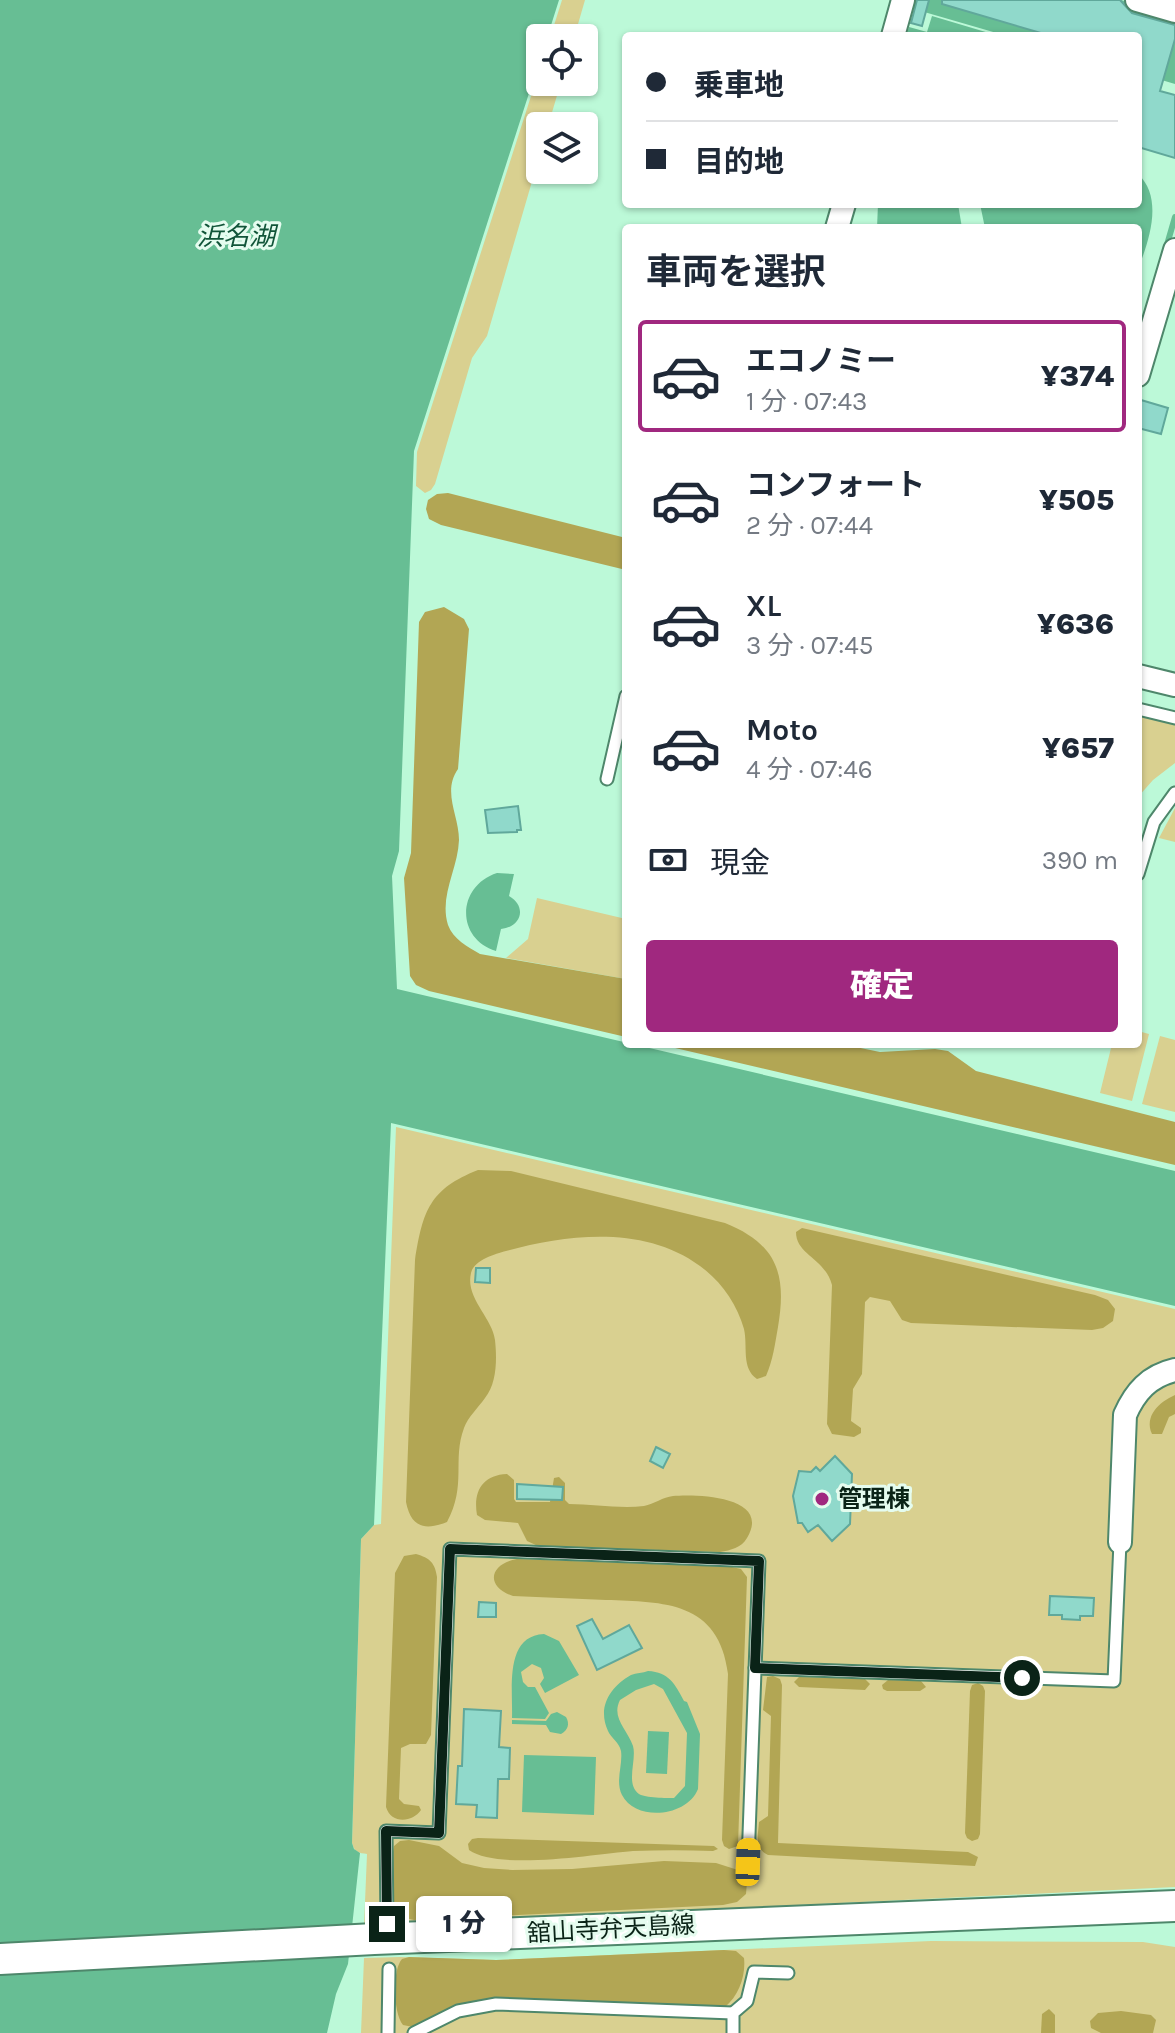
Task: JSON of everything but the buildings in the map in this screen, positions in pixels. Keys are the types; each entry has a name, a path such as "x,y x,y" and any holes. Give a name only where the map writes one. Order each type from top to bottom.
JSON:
{"main road":[{"name":"舘山寺弁天島線","path":"0,1959 381,1932 1175,1906"},
{"path":"982,1913 1175,1927"}],"street":[{"path":"894,32 903,0"},
{"path":"1137,0 1175,11"},
{"path":"1142,361 1175,250"},
{"path":"1142,677 1175,685"},
{"path":"1120,1542 1125,1415 1131,1401 1146,1383 1175,1370"}],"lane":[{"path":"1142,710 1175,718"},
{"path":"607,779 622,713"},
{"path":"1143,838 1175,793"},
{"path":"755,1668 1114,1681 1120,1542"},
{"path":"381,1932 386,1831 439,1833 450,1549 759,1561 748,1862"},
{"path":"388,2033 389,1969"},
{"path":"414,2033 458,2011 496,2004 733,2013 747,2001 754,1972 788,1973"},
{"path":"733,2013 733,2033"}],"shaded area":[{"path":"562,0 585,0 578,24 554,24"},
{"path":"531,96 557,96 552,112 526,112 526,184 531,184 487,336 472,358 435,484 425,493 416,486 417,452"},
{"path":"448,493 622,537 622,569 441,525 429,519 426,509 428,500 437,494"},
{"path":"444,607 464,619 469,629 458,769 451,786 459,840 447,893 446,914 450,930 480,954 622,978 622,1036 429,991 416,985 410,976 404,878 411,853 419,622 425,612"},
{"path":"1142,717 1175,725 1175,763 1142,792"},
{"path":"1175,808 1175,842 1159,838"},
{"path":"537,898 622,918 622,978 506,958 528,939"},
{"path":"1142,1032 1149,1034 1132,1101 1100,1093 1111,1048 1142,1048"},
{"path":"1160,1036 1175,1040 1175,1112 1142,1104"},
{"path":"675,1048 948,1051 976,1071 1175,1122 1175,1165"},
{"path":"396,1127 1175,1309 1175,1887 364,1926 367,1854 357,1852 352,1843 361,1539 374,1525 381,1524"},
{"path":"478,1170 511,1171 725,1223 743,1231 767,1251 779,1276 778,1327 766,1376 757,1379 749,1369 744,1329 733,1302 708,1272 678,1253 631,1239 580,1237 530,1245 486,1258 473,1268 470,1282 495,1340 494,1378 489,1392 464,1428 456,1496 447,1522 425,1526 411,1517 406,1502 415,1260 421,1228 432,1203 449,1185"},
{"path":"802,1228 1095,1295 1108,1300 1115,1309 1113,1321 1103,1328 1092,1330 911,1323 902,1320 890,1301 870,1297 865,1302 862,1374 853,1389 851,1421 861,1428 861,1433 854,1437 832,1434 827,1424 832,1285 823,1269 797,1240 796,1232"},
{"path":"1175,1395 1175,1414 1169,1417 1162,1434 1152,1434 1150,1421 1154,1410"},
{"path":"507,1474 514,1480 516,1502 550,1502 554,1478 559,1477 565,1483 565,1500 569,1504 635,1507 673,1496 714,1497 741,1506 749,1513 752,1524 742,1544 720,1552 538,1546 527,1541 518,1523 485,1520 477,1515 476,1499 481,1486 491,1478"},
{"path":"416,1554 431,1562 437,1577 431,1735 426,1744 410,1744 401,1748 399,1799 404,1804 419,1806 421,1810 402,1820 392,1816 386,1807 395,1573 404,1556"},
{"path":"517,1559 741,1569 747,1577 738,1846 729,1849 722,1840 728,1674 723,1650 713,1632 701,1619 668,1605 513,1596 498,1587 494,1576 501,1566"},
{"path":"767,1677 780,1679 782,1685 778,1843 968,1852 978,1857 975,1866 768,1855 764,1852 758,1837 759,1822 768,1816 771,1716 763,1710"},
{"path":"799,1677 865,1679 870,1684 865,1690 799,1687 794,1682"},
{"path":"888,1680 921,1681 926,1687 920,1691 887,1691 882,1685"},
{"path":"978,1683 985,1691 980,1834 978,1839 972,1841 965,1833 970,1691 972,1685"},
{"path":"478,1838 714,1846 718,1849 633,1851 548,1860 502,1859 469,1850 468,1844"},
{"path":"400,1841 439,1846 462,1863 484,1868 572,1869 664,1861 716,1863 741,1871 747,1882 746,1894 737,1902 723,1905 414,1920 397,1911 392,1883 394,1846"},
{"path":"931,1941 1143,1942 1175,1947 1175,2033 361,2033 364,1958 496,1960"},
{"path":"736,1951 744,1958 743,1978 738,1991 725,2007 496,2000 413,2027 403,2025 397,2011 397,1972 402,1959 409,1957 496,1960"},
{"path":"1049,2009 1055,2015 1055,2033 1041,2033 1042,2014"},
{"path":"1121,2011 1151,2015 1156,2020 1153,2033 1101,2033 1091,2028 1090,2021 1098,2013"}],"water":[{"name":"浜名湖","path":"0,0 559,0 551,24 526,24 528,96 414,451 399,851 392,876 397,989 622,1042 622,1048 649,1048 1175,1171 1175,1306 391,1123 374,1525 361,1539 352,1843 360,1853 348,1964 336,1994 327,2033 0,2033"},
{"path":"909,0 1121,0 1175,16 1175,84 1142,74 1142,32 993,32 907,7"},
{"path":"932,16 986,32 927,32"},
{"path":"909,27 927,32 907,32"},
{"path":"1142,179 1151,195 1152,220 1142,258 1142,224 984,224 981,208 1142,208"},
{"path":"878,208 959,208 961,224 877,224"},
{"path":"497,873 514,874 509,896 518,905 520,916 514,924 501,929 496,951 473,935 466,912 474,889"},
{"path":"544,1634 559,1641 579,1675 545,1693 540,1684 544,1678 541,1668 532,1664 521,1672 523,1682 528,1687 535,1687 549,1713 545,1719 512,1718 513,1666 517,1654 522,1644 531,1637"},
{"path":"648,1671 661,1674 678,1689 700,1734 698,1789 683,1806 661,1813 638,1809 622,1795 619,1784 621,1751 608,1731 604,1714 608,1698 617,1685 631,1675","holes":["654,1684 663,1689 687,1733 685,1786 674,1798 646,1796 635,1790 632,1778 633,1746 617,1712 620,1700 636,1690"]},
{"path":"557,1712 568,1722 567,1729 561,1734 550,1732 546,1725 512,1724 512,1720 546,1721"},
{"path":"648,1731 669,1732 667,1774 646,1773"},
{"path":"524,1755 596,1757 594,1815 522,1812"}],"waterway":[{"path":"1166,248 1175,217"}],"place":[{"name":"管理棟","path":"822,1499"}],"route":[{"path":"387,1924 386,1831 439,1833 450,1549 759,1561 755,1668 1022,1678"}]}
